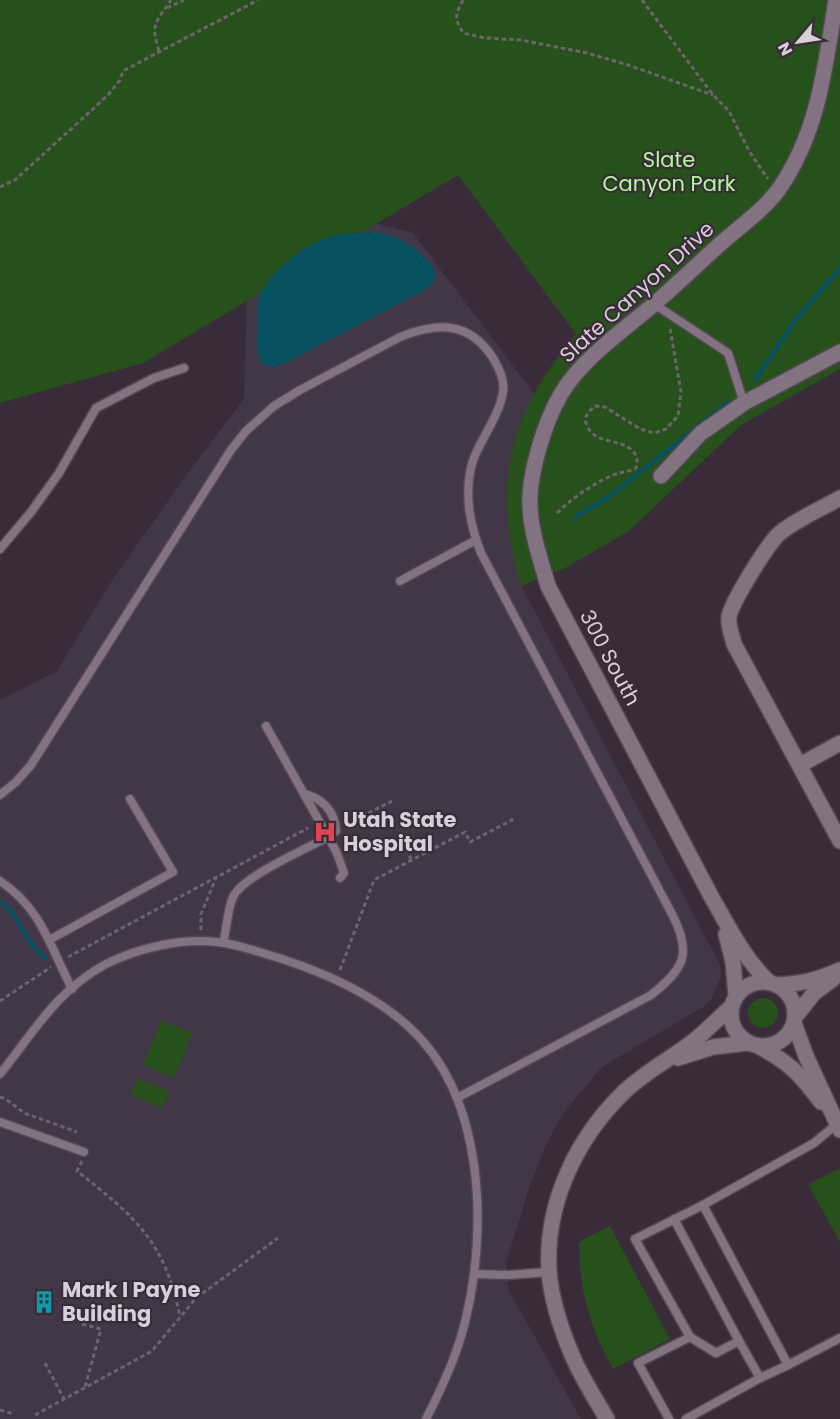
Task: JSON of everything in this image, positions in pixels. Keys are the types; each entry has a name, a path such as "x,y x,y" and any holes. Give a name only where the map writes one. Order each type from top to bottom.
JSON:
{"street":[{"name":"Slate Canyon Drive","path":"547,423 562,392 584,365 754,215 777,191 796,162 810,130 820,96 836,0"},
{"path":"661,476 701,433 744,403 840,352"},
{"name":"300 South","path":"547,423 535,463 530,506 538,552 548,586 712,898 739,945 759,972 773,983"},
{"path":"840,498 779,534 750,577 729,617 734,644 840,841"},
{"path":"800,765 840,743"},
{"name":"300 South","path":"712,898 730,944 736,979 734,1001"},
{"path":"607,1419 572,1356 557,1310 549,1272 549,1241 556,1207 573,1158 597,1121 624,1092 694,1041 734,1001 743,988 753,983 800,984 840,972"},
{"path":"654,1068 681,1056 713,1047 753,1044 768,1046 778,1043 787,1036 814,993 840,972"},
{"path":"773,983 791,996 795,1006 795,1020 806,1056 838,1127"},
{"path":"734,1001 731,1016 739,1036 789,1064 800,1075 838,1127"}],"lane":[{"path":"654,304 728,353 744,403"},
{"path":"0,795 16,782 36,756 231,450 246,431 274,406 300,390 417,330 436,327 463,331 475,337 486,348 502,376 504,391 493,424 474,455 470,474 469,515 476,540 673,916 683,936 684,952 677,971 651,994 457,1098"},
{"path":"0,549 59,473 96,408 154,378 184,368"},
{"path":"400,581 476,540"},
{"path":"266,726 336,851 344,873 340,878"},
{"path":"223,943 233,897 241,887 336,831 336,823 323,801 304,794"},
{"path":"49,940 173,872 130,799"},
{"path":"0,881 18,892 33,911 72,988"},
{"path":"0,1074 45,1013 84,978 108,964 159,946 203,942 223,943 295,963 336,980 387,1009 411,1029 430,1051 457,1098 471,1147 477,1187 478,1234 475,1274 465,1324 456,1354 426,1419"},
{"path":"0,1122 84,1152"},
{"path":"739,1341 716,1353 690,1337 635,1239 704,1205 838,1127"},
{"path":"704,1205 788,1365"},
{"path":"674,1219 760,1378"},
{"path":"475,1274 508,1275 549,1272"},
{"path":"669,1419 638,1364 690,1337"},
{"path":"686,1419 760,1378 840,1338"}],"path":[{"path":"159,51 153,33 157,19 171,0"},
{"path":"165,8 184,0"},
{"path":"0,187 15,180 108,95 120,80 123,71 258,0"},
{"path":"463,0 456,14 457,22 463,33 485,38 522,40 586,53 713,95"},
{"path":"642,0 713,95 729,111 749,151 777,191"},
{"path":"557,513 567,503 594,486 614,475 636,468 638,459 634,452 614,441 601,439 591,434 586,422 587,413 595,406 605,407 640,429 654,433 666,429 678,416 681,392 669,321"},
{"path":"355,820 392,801"},
{"path":"336,980 374,880 465,832 471,842 512,820 511,818"},
{"path":"64,959 308,828"},
{"path":"406,849 412,861"},
{"path":"201,930 201,914 217,877"},
{"path":"0,1001 51,966"},
{"path":"0,1097 24,1113 77,1132"},
{"path":"84,1152 77,1171 123,1208 157,1249 168,1273 180,1317"},
{"path":"35,1415 152,1351 196,1298 278,1238"},
{"path":"82,1324 101,1329 85,1388"},
{"path":"45,1363 64,1399"},
{"path":"0,1410 10,1413 14,1410"}],"shaded area":[{"name":"Utah State Hospital","path":"359,219 413,233 534,394 517,435 508,489 521,585 720,965 721,977 712,998 703,1007 600,1069 562,1115 532,1179 506,1263 508,1289 581,1419 0,1419 0,700 57,671 113,579 192,467 244,399 247,291"}],"green space":[{"name":"Slate Canyon Park","path":"0,0 840,0 840,369 741,425 629,531 565,568 521,586 510,537 508,513 510,464 515,440 538,386 576,334 458,175 143,363 0,403"},
{"path":"763,998 773,1003 778,1013 773,1023 763,1028 753,1023 748,1013 753,1003"},
{"path":"161,1020 192,1033 174,1078 143,1065"},
{"path":"137,1079 169,1091 162,1108 131,1095"},
{"path":"840,1168 840,1242 808,1184"},
{"path":"610,1226 670,1339 613,1369 587,1308 579,1260 579,1242"}],"water":[{"path":"374,232 398,238 412,247 434,270 436,276 434,281 425,290 287,362 275,367 264,365 257,346 258,305 259,297 266,284 291,258 322,240 342,234"}],"waterway":[{"path":"755,380 794,322 840,268"},
{"path":"575,517 610,496 727,403"},
{"path":"0,901 13,914 33,945 46,958"}],"place":[{"name":"Utah State Hospital","path":"325,832"},
{"name":"Mark I Payne Building","path":"44,1302"}]}
